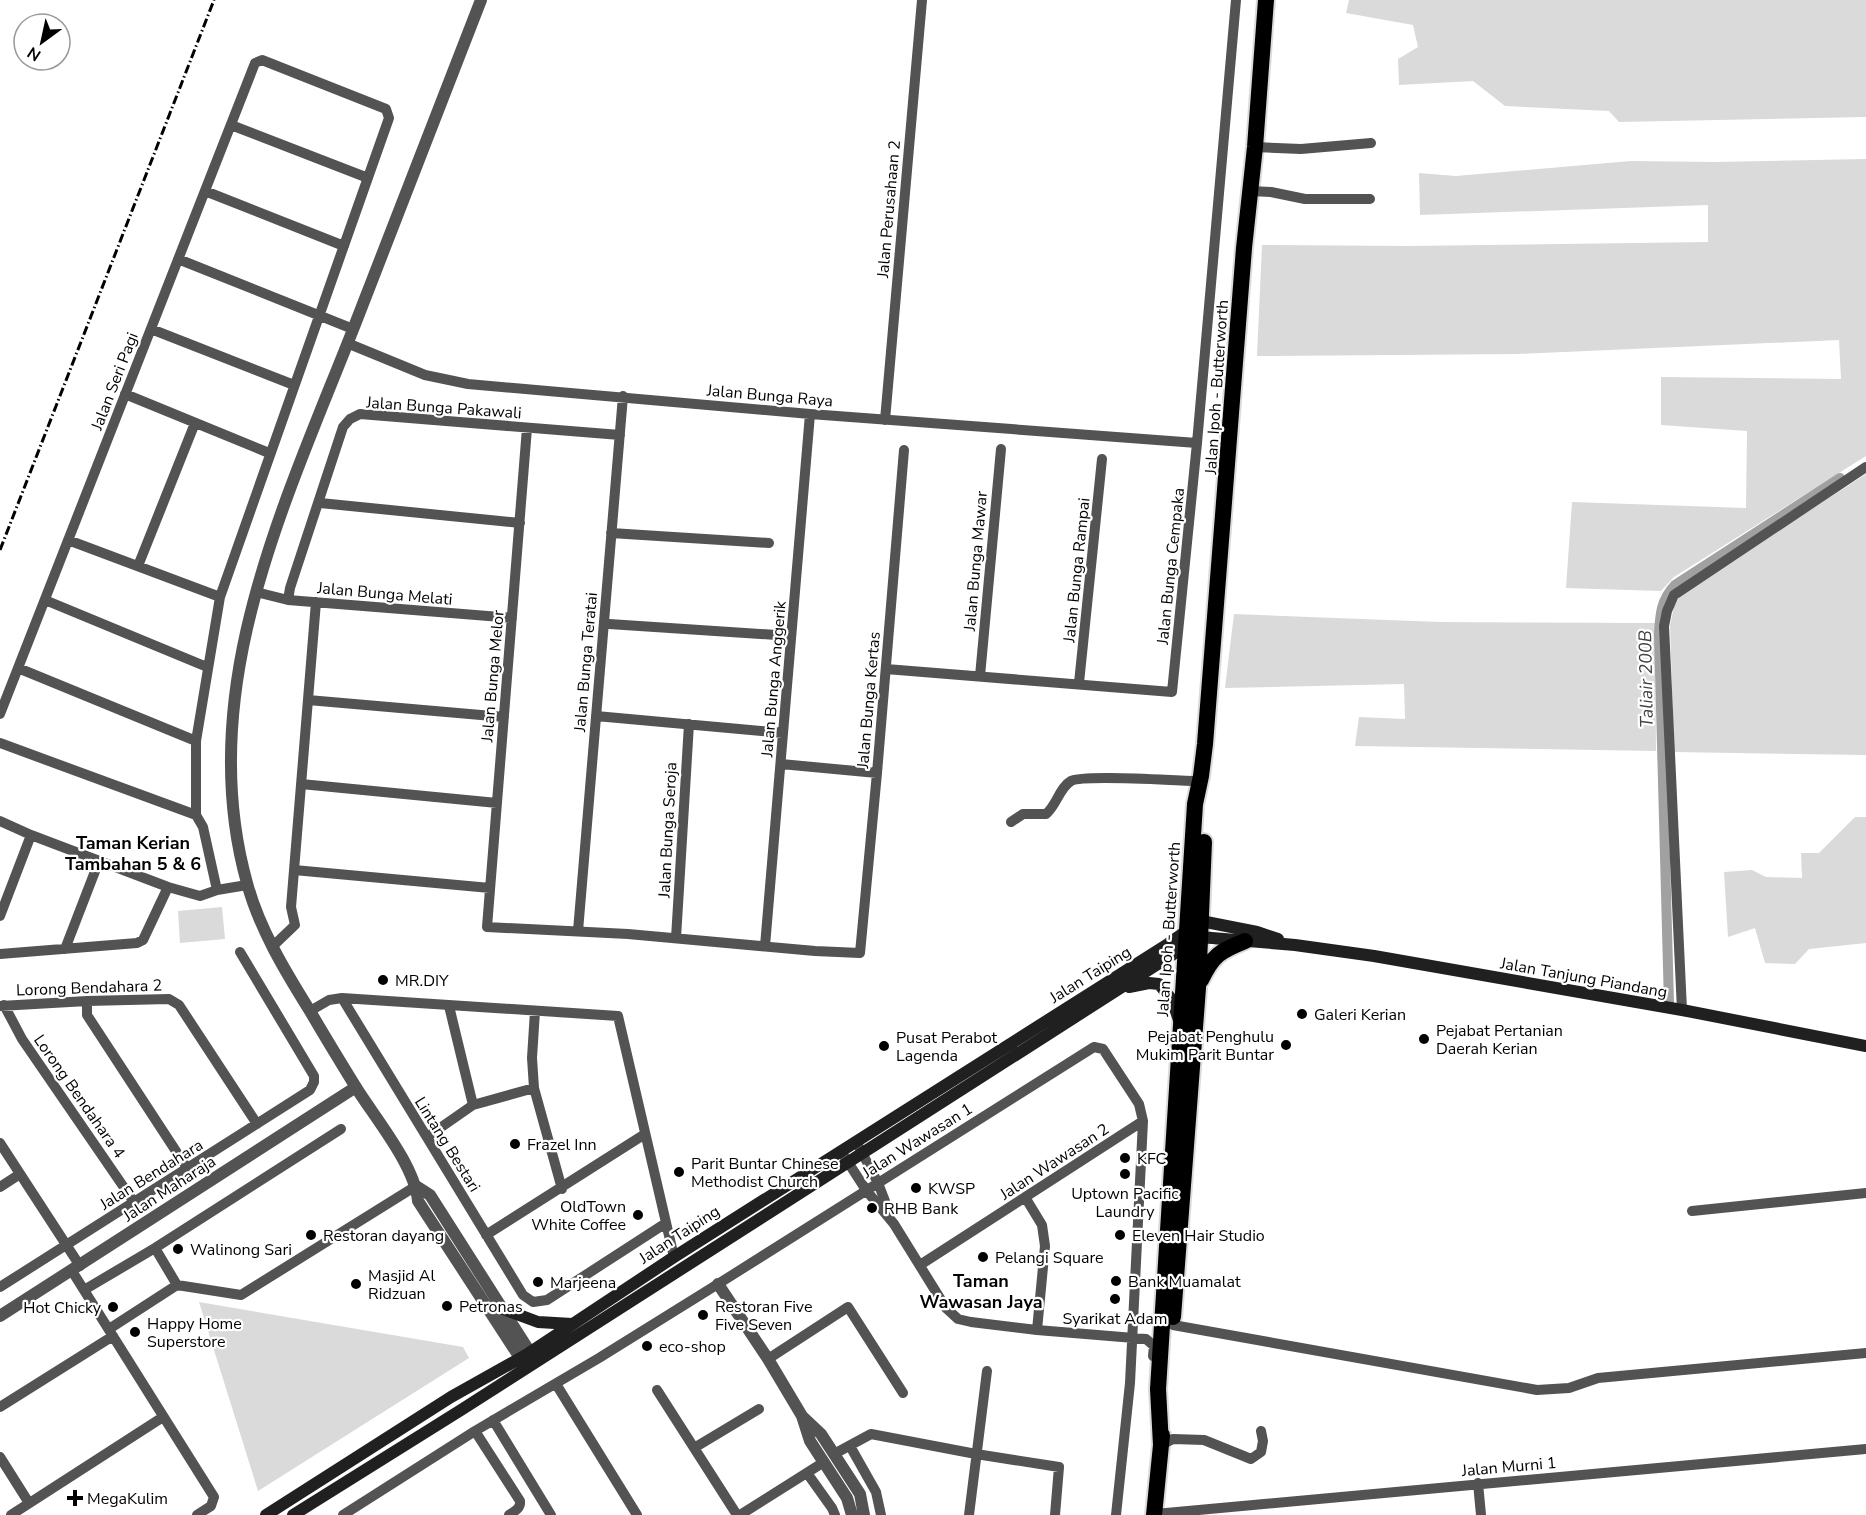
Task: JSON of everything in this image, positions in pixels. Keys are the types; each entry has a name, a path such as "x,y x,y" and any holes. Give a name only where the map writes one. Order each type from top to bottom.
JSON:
{"highway":[{"name":"Jalan Ipoh - Butterworth","path":"1172,1441 1158,1389 1180,1021 1194,934 1205,806 1201,778 1266,0"},
{"name":"Jalan Ipoh - Butterworth","path":"1154,1515 1172,1441 1173,1325 1198,988 1194,934"},
{"path":"1198,988 1214,956 1245,941"}],"main road":[{"name":"Jalan Tanjung Piandang","path":"1194,934 1257,932 1295,945"},
{"name":"Jalan Tanjung Piandang","path":"1194,934 1374,956 1682,1010 1866,1046"},
{"name":"Jalan Taiping","path":"293,1515 528,1360 862,1154 1119,989 1194,934"},
{"name":"Jalan Taiping","path":"266,1515 451,1397 528,1360 572,1324 674,1257 1168,944 1194,934"},
{"path":"1119,989 1149,983 1159,984 1172,1000 1180,1021"},
{"path":"503,1309 538,1322 572,1324"}],"street":[{"path":"480,0 290,493 256,592 244,638 234,693 230,735 230,778 235,830 247,885 273,946 416,1186 418,1202 528,1360"},
{"name":"Jalan Perusahaan 2","path":"885,420 922,0"},
{"name":"Jalan Bunga Cempaka","path":"1079,684 1172,692 1197,443 1236,0"},
{"name":"Jalan Seri Pagi","path":"0,714 258,60 386,109 389,118 368,178"},
{"path":"217,890 202,827 196,815 196,741 220,597 368,178 231,125"},
{"path":"1255,147 1300,149 1371,143"},
{"path":"205,191 344,246"},
{"path":"1250,191 1271,192 1305,199 1370,199"},
{"path":"178,259 353,329"},
{"path":"151,329 294,385"},
{"name":"Jalan Bunga Raya","path":"347,343 425,375 468,384 810,414 1197,443"},
{"path":"125,394 269,453"},
{"name":"Jalan Bunga Teratai","path":"578,931 623,396"},
{"name":"Jalan Bunga Pakawali","path":"288,600 290,588 344,428 350,418 360,414 620,435"},
{"name":"Jalan Bunga Anggerik","path":"765,946 810,414"},
{"path":"138,566 195,423"},
{"name":"Jalan Bunga Melor","path":"527,428 487,927 578,931"},
{"name":"Jalan Bunga Mawar","path":"980,676 1001,449"},
{"name":"Jalan Bunga Kertas","path":"765,946 860,953 904,450"},
{"name":"Jalan Bunga Rampai","path":"1079,684 1102,459"},
{"path":"1682,1010 1664,626 1666,611 1674,595 1866,467"},
{"path":"320,502 520,523"},
{"path":"611,533 770,543"},
{"path":"68,540 220,597"},
{"name":"Jalan Bunga Melati","path":"256,592 288,600 512,618"},
{"path":"45,600 207,667"},
{"path":"273,946 295,925 291,908 316,602"},
{"path":"609,624 791,636"},
{"path":"18,668 196,741"},
{"path":"886,669 1079,684"},
{"path":"308,700 504,717"},
{"path":"596,716 783,733"},
{"name":"Jalan Bunga Seroja","path":"676,938 689,724"},
{"path":"0,743 196,815"},
{"path":"781,764 877,773"},
{"path":"1011,822 1023,814 1046,814 1073,780 1201,778"},
{"path":"301,784 497,803"},
{"path":"0,821 168,887 200,896 217,890 247,885"},
{"path":"0,916 31,835"},
{"path":"65,949 99,861"},
{"path":"294,870 490,888"},
{"path":"0,954 137,943 143,940 168,887"},
{"path":"578,931 765,946"},
{"name":"Jalan Bendahara","path":"0,1287 310,1090 314,1076 240,952"},
{"path":"310,1011 329,1000 342,998 618,1017 674,1257"},
{"name":"Lintang Bestari","path":"342,998 523,1296 533,1302 547,1300 666,1223"},
{"name":"Lorong Bendahara 2","path":"2,1006 87,1001 169,999 175,1001 257,1124"},
{"path":"87,1001 87,1015 187,1168"},
{"name":"Lorong Bendahara 4","path":"2,1006 22,1039 134,1202"},
{"path":"449,1006 473,1106"},
{"path":"535,1011 532,1058 534,1088 562,1189"},
{"name":"Jalan Wawasan 1","path":"343,1515 492,1420 556,1384 718,1284 1086,1050 1094,1047 1103,1049 1139,1104 1143,1121"},
{"name":"Jalan Maharaja","path":"0,1316 356,1087"},
{"path":"427,1137 473,1106 534,1088"},
{"path":"1116,1515 1132,1338 1143,1121"},
{"name":"Jalan Wawasan 2","path":"920,1265 1143,1121"},
{"path":"84,1290 341,1129"},
{"path":"486,1235 562,1189 645,1134"},
{"path":"856,1141 878,1183 894,1224"},
{"path":"0,1143 67,1245 84,1290 214,1497 211,1506 197,1515"},
{"path":"841,1151 866,1190 894,1224 946,1308 958,1318 992,1325 1146,1339 1154,1346 1153,1358 1159,1367"},
{"path":"0,1187 20,1174"},
{"path":"0,1407 111,1333 177,1285 241,1294 416,1186"},
{"path":"416,1186 430,1195 503,1309 528,1360"},
{"path":"1692,1211 1866,1193"},
{"path":"1025,1197 1042,1224 1046,1246 1037,1330"},
{"path":"154,1248 177,1285"},
{"path":"718,1284 768,1359 802,1416 810,1441 848,1498 852,1515"},
{"path":"1146,1339 1155,1333 1155,1311 1163,1305"},
{"path":"768,1359 848,1307 903,1393"},
{"path":"1173,1325 1537,1390 1569,1388 1598,1378 1866,1353"},
{"path":"969,1515 987,1371"},
{"path":"556,1384 637,1515"},
{"path":"657,1389 739,1515 824,1462"},
{"path":"694,1448 759,1409"},
{"path":"802,1416 821,1434 860,1494 864,1515"},
{"path":"11,1515 163,1417"},
{"path":"492,1420 551,1515"},
{"path":"476,1431 520,1501 521,1505 509,1515"},
{"path":"1172,1441 1208,1441 1251,1459 1261,1452 1263,1442 1261,1431"},
{"path":"834,1454 871,1434 1059,1467 1055,1515"},
{"path":"850,1446 876,1492 881,1515"},
{"name":"Jalan Murni 1","path":"1154,1515 1478,1483 1866,1449"},
{"path":"0,1457 29,1503"},
{"path":"807,1473 832,1508 834,1515"},
{"path":"1478,1483 1481,1515"}],"shaded area":[{"path":"1349,0 1866,0 1866,117 1619,122 1609,111 1505,106 1473,81 1399,85 1398,59 1418,47 1413,25 1346,13"},
{"path":"1866,159 1866,456 1674,577 1661,591 1566,588 1572,502 1746,508 1747,431 1661,425 1661,377 1841,379 1839,340 1517,354 1257,356 1262,245 1408,246 1708,242 1708,205 1420,215 1419,173 1456,176 1631,161"},
{"path":"1866,474 1866,755 1674,752 1670,625 1674,607 1681,594"},
{"path":"1234,614 1440,622 1655,623 1656,751 1355,746 1359,717 1405,719 1404,684 1225,688"},
{"path":"1855,817 1866,817 1866,943 1809,949 1795,964 1765,963 1755,928 1728,937 1724,872 1752,870 1766,877 1802,878 1801,853 1819,853"},
{"path":"222,907 225,939 180,943 178,911"},
{"path":"199,1302 463,1347 469,1358 258,1491"}],"waterway":[{"name":"Taliair 200B","path":"1669,1004 1659,634 1662,608 1675,585 1840,478"}],"railway":[{"path":"0,550 214,0"}],"place":[{"name":"MR.DIY","path":"383,980"},
{"name":"Galeri Kerian","path":"1302,1014"},
{"name":"Pejabat Pertanian Daerah Kerian","path":"1424,1039"},
{"name":"Pejabat Penghulu Mukim Parit Buntar","path":"1286,1045"},
{"name":"Pusat Perabot Lagenda","path":"884,1046"},
{"name":"Frazel Inn","path":"515,1144"},
{"name":"KFC","path":"1125,1158"},
{"name":"Parit Buntar Chinese Methodist Church","path":"679,1172"},
{"name":"Uptown Pacific Laundry","path":"1125,1174"},
{"name":"KWSP","path":"916,1188"},
{"name":"RHB Bank","path":"872,1208"},
{"name":"OldTown White Coffee","path":"638,1215"},
{"name":"Restoran dayang","path":"311,1235"},
{"name":"Eleven Hair Studio","path":"1120,1235"},
{"name":"Walinong Sari","path":"178,1249"},
{"name":"Pelangi Square","path":"983,1257"},
{"name":"Bank Muamalat","path":"1116,1281"},
{"name":"Marjeena","path":"538,1282"},
{"name":"Masjid Al Ridzuan","path":"356,1284"},
{"name":"Syarikat Adam","path":"1115,1299"},
{"name":"Petronas","path":"447,1306"},
{"name":"Hot Chicky","path":"113,1307"},
{"name":"Restoran Five Five Seven","path":"703,1315"},
{"name":"Happy Home Superstore","path":"135,1332"},
{"name":"eco-shop","path":"647,1346"},
{"name":"MegaKulim","path":"75,1498"}],"district":[{"name":"Taman Kerian Tambahan 5 & 6","path":"133,853"},
{"name":"Taman Wawasan Jaya","path":"981,1291"}]}
